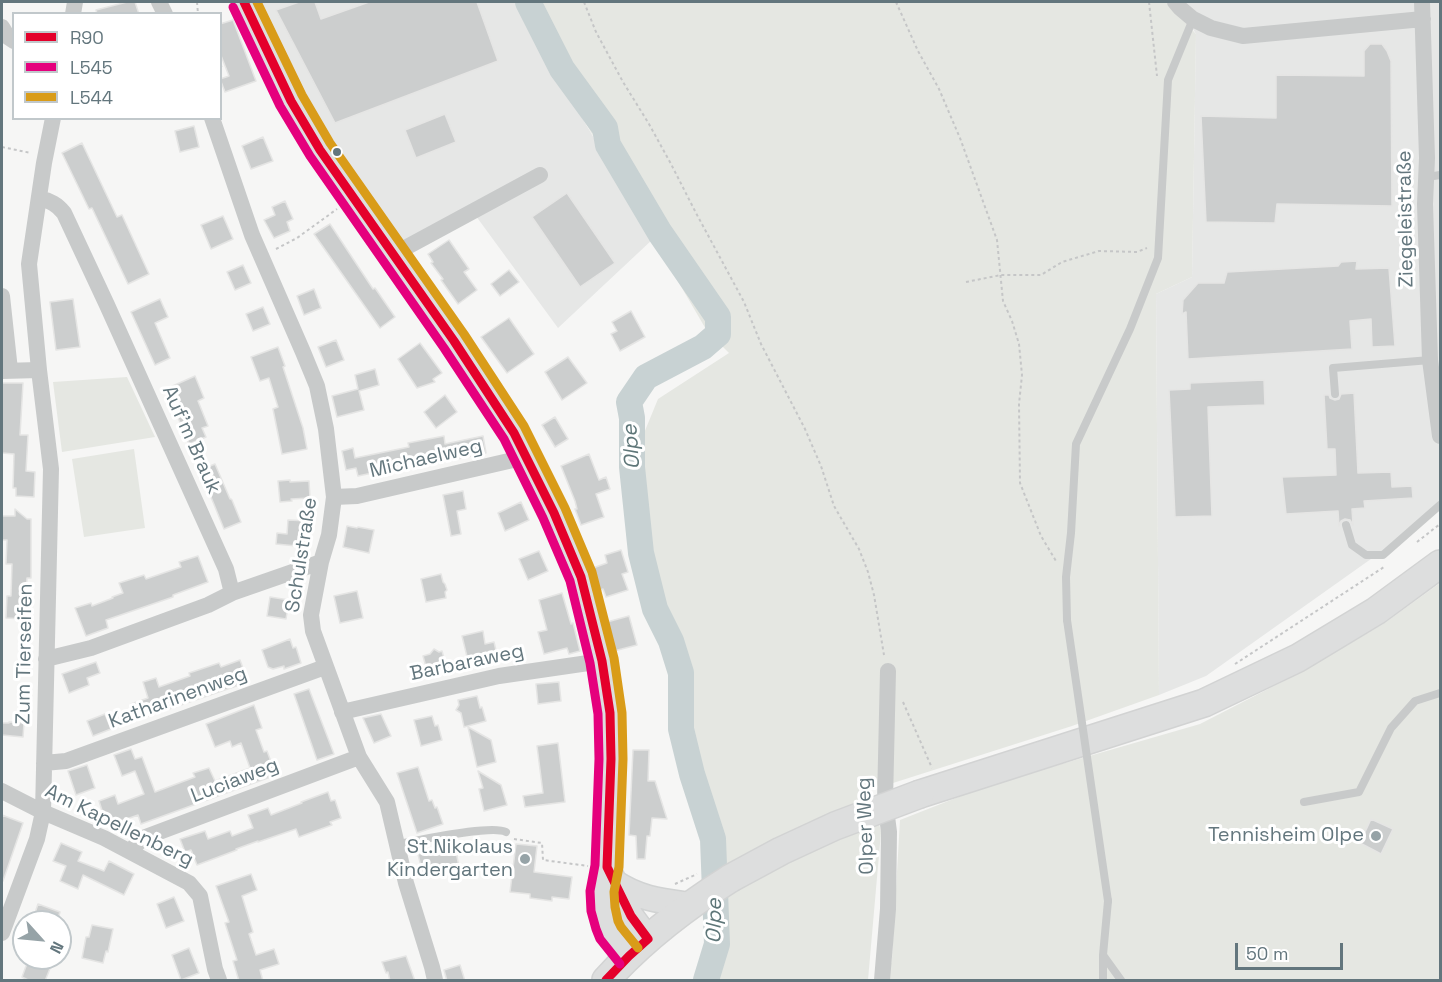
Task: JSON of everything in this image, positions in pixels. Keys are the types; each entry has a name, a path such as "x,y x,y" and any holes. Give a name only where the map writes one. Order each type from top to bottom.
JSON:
{"main road":[{"path":"606,981 639,948 691,905 731,878 781,851 927,784 1204,703 1298,658 1376,611 1440,564"}],"street":[{"path":"1175,2 1193,19 1211,28 1243,36 1423,19"},
{"name":"Ziegeleistraße","path":"1422,2 1430,157 1434,176 1425,204 1430,360 1440,436"},
{"path":"249,3 291,101 320,150 454,341 513,434 554,513 581,577 602,661 610,713 611,874 631,916 639,948"},
{"path":"2,27 12,40"},
{"name":"Zum Tierseifen","path":"2,933 37,839 43,812 51,469 29,264 53,120"},
{"name":"Schulstraße","path":"213,120 252,235 317,386 326,429 334,497 311,615 313,631 359,757 387,802 406,883 435,981"},
{"path":"394,255 540,176"},
{"name":"Auf'm Brauk","path":"39,198 58,205 64,213 226,569 232,593"},
{"path":"2,296 6,371 39,370"},
{"name":"Michaelweg","path":"334,497 357,496 526,457"},
{"path":"46,659 91,648 208,605 232,593 321,562"},
{"name":"Barbaraweg","path":"342,712 499,676 602,661"},
{"name":"Katharinenweg","path":"44,763 66,761 325,667"},
{"name":"Olper Weg","path":"882,981 888,909 889,832 885,801 888,671"},
{"name":"Luciaweg","path":"130,851 143,838 359,757"},
{"name":"Am Kapellenberg","path":"2,791 43,812 104,838 189,883 200,896 219,981"},
{"path":"611,874 628,891 640,896 691,905"}],"lane":[{"path":"1103,981 1108,901 1067,620 1065,577 1071,533 1076,444 1130,329 1158,258 1168,80 1193,19"},
{"path":"1335,394 1333,368 1430,360"},
{"path":"1346,525 1352,545 1366,555 1383,555 1440,505"},
{"path":"1304,802 1359,792 1392,728 1415,701 1440,693"},
{"path":"397,844 485,829 501,829 506,832"},
{"path":"1103,955 1121,981"}],"path":[{"path":"584,2 596,32 671,164 744,302 761,344 805,429 821,466 834,506 859,549 868,572 883,645"},
{"path":"896,2 918,51 939,89 960,138 997,240 1004,301 1019,344 1022,375 1019,404 1020,483 1041,536 1058,564"},
{"path":"1149,2 1158,85"},
{"path":"2,147 17,150"},
{"path":"262,256 297,238 353,197"},
{"path":"966,282 1001,275 1041,275 1062,262 1099,251 1137,252 1159,244"},
{"path":"1413,545 1440,524"},
{"path":"1235,664 1386,566"},
{"path":"888,671 914,724 927,784"},
{"path":"506,832 514,839 542,843 543,860 600,868 611,874"}],"shaded area":[{"path":"244,2 522,2 519,10 653,239 558,328 473,212 394,254"},
{"path":"522,2 1169,2 1196,34 1192,277 1156,294 1159,695 1072,726 871,790 881,832 868,980 713,980 723,946 719,839 697,771 689,735 686,677 681,647 661,610 650,561 642,438 658,399 729,353 707,331 519,9"},
{"path":"1176,2 1440,2 1440,510 1206,676 1159,695 1156,294 1192,277 1196,34"},
{"path":"127,377 155,437 62,452 53,382"},
{"path":"134,449 145,528 84,537 72,459"},
{"path":"1440,583 1440,980 888,980 892,958 900,820 989,785 1200,724 1305,670 1383,624"}],"building":[{"path":"135,2 138,12 96,12 96,10"},
{"path":"299,2 315,2 321,19 369,2 477,2 498,61 335,123 276,10"},
{"path":"233,20 256,81 225,92 222,78 229,76 222,58 222,23"},
{"path":"1370,44 1382,44 1391,61 1392,206 1277,204 1275,223 1206,222 1201,116 1276,118 1276,75 1364,76 1364,51"},
{"path":"445,114 456,142 416,158 405,130"},
{"path":"194,126 199,147 180,152 175,131"},
{"path":"263,137 273,161 251,169 242,146"},
{"path":"82,143 117,217 122,215 149,274 128,284 92,208 89,209 62,153"},
{"path":"567,193 615,263 580,287 532,217"},
{"path":"285,201 293,219 287,222 290,231 274,238 264,220 275,215 272,207"},
{"path":"223,216 233,239 211,249 201,225"},
{"path":"330,224 373,289 375,288 395,317 380,328 314,234"},
{"path":"449,240 469,269 464,272 477,290 458,304 441,280 443,279 431,263 433,262 428,254"},
{"path":"1357,261 1356,269 1389,268 1395,346 1372,347 1371,319 1350,321 1352,349 1188,359 1186,312 1182,314 1183,300 1198,283 1224,283 1227,272 1338,266 1341,262"},
{"path":"243,265 251,283 235,290 227,272"},
{"path":"509,270 519,282 500,296 491,284"},
{"path":"314,289 321,308 304,315 297,296"},
{"path":"73,299 80,347 56,350 50,302"},
{"path":"160,299 168,317 155,323 170,358 155,365 131,312"},
{"path":"263,307 270,324 253,331 246,314"},
{"path":"631,311 645,337 620,351 611,334 617,331 612,322"},
{"path":"509,318 534,354 507,373 481,337"},
{"path":"336,340 344,360 326,367 318,347"},
{"path":"420,343 442,373 433,379 435,382 417,388 398,359"},
{"path":"278,347 303,428 307,449 282,454 273,409 278,407 269,378 260,381 251,357"},
{"path":"568,357 587,383 562,400 545,372"},
{"path":"375,369 379,385 359,391 364,410 337,417 332,396 358,389 355,375"},
{"path":"195,376 204,398 198,401 208,426 202,428 206,437 189,444 166,389"},
{"path":"1264,380 1265,405 1208,407 1212,516 1175,517 1169,390 1190,389 1190,383"},
{"path":"2,383 23,383 20,435 28,435 26,471 35,472 34,497 16,496 16,488 13,488 14,454 2,453"},
{"path":"1354,393 1358,473 1391,472 1392,487 1412,486 1413,498 1364,501 1365,508 1352,509 1353,525 1350,520 1345,519 1339,526 1338,511 1286,514 1282,477 1336,475 1335,449 1327,449 1324,395 1329,395 1335,400 1339,399 1341,394"},
{"path":"445,395 457,412 436,428 424,412"},
{"path":"555,417 568,439 555,447 542,425"},
{"path":"444,436 445,444 483,436 486,453 414,468 412,462 358,476 356,468 346,470 342,451 353,448 355,458 409,447 408,443"},
{"path":"589,454 599,480 606,477 610,489 596,494 604,517 581,525 575,509 577,509 575,501 561,466"},
{"path":"215,464 241,522 224,529 200,470"},
{"path":"290,480 290,482 309,481 310,498 280,502 278,481"},
{"path":"463,491 466,509 457,511 461,534 451,536 443,495"},
{"path":"521,502 529,520 505,531 498,513"},
{"path":"15,509 27,519 31,519 31,578 27,578 24,619 6,618 7,596 11,596 12,564 6,564 7,540 2,540 2,516 15,516"},
{"path":"288,520 309,521 307,547 276,544 277,533 287,534"},
{"path":"347,526 374,530 369,553 343,547"},
{"path":"621,550 628,572 622,574 628,590 606,597 603,589 599,591 593,568 607,563 605,555"},
{"path":"539,551 548,571 528,580 519,559"},
{"path":"198,556 208,582 173,595 173,597 106,620 108,628 86,636 75,608 91,603 92,606 123,593 119,583 144,575 146,579 181,567 179,562"},
{"path":"441,574 447,590 446,598 426,602 421,579"},
{"path":"357,591 363,618 340,623 334,596"},
{"path":"562,593 580,651 569,654 567,648 544,654 538,632 547,630 539,600"},
{"path":"270,597 289,600 286,619 267,616"},
{"path":"629,616 637,645 614,651 607,622"},
{"path":"483,631 485,644 494,642 498,659 469,665 462,636"},
{"path":"290,639 293,648 296,647 301,663 284,669 284,666 273,669 268,667 262,650"},
{"path":"434,649 442,651 447,669 428,674 423,656 430,654"},
{"path":"240,660 248,682 137,720 131,704 148,698 143,682 156,678 159,687 190,676 189,673 219,663 221,667"},
{"path":"96,662 100,673 87,678 89,685 69,693 62,674"},
{"path":"559,682 561,701 538,704 536,684"},
{"path":"309,689 334,754 317,760 294,694"},
{"path":"477,696 486,721 464,727 461,713 456,710 459,705 458,700"},
{"path":"254,705 262,728 256,730 276,775 141,824 138,815 107,826 99,801 115,795 118,804 144,794 135,771 122,776 114,755 131,749 135,759 142,757 155,792 195,777 193,773 209,768 215,781 250,768 241,743 232,747 230,741 215,747 206,724"},
{"path":"105,714 111,729 93,736 87,721"},
{"path":"381,714 391,736 374,743 363,718"},
{"path":"432,716 435,726 438,725 442,740 421,746 414,720"},
{"path":"2,723 24,723 23,737 2,735"},
{"path":"468,727 491,740 496,762 477,767"},
{"path":"558,743 565,802 525,807 523,796 543,793 537,746"},
{"path":"633,750 649,750 648,781 655,781 667,819 652,818 650,836 647,836 645,859 637,859 636,836 629,835"},
{"path":"87,765 95,788 76,795 68,771"},
{"path":"418,767 429,801 432,800 435,808 437,807 443,824 417,833 397,773"},
{"path":"478,771 501,785 507,805 484,811 479,789 483,788"},
{"path":"328,792 331,801 335,800 341,818 330,822 332,825 299,837 296,829 197,865 191,850 185,852 180,839 205,831 208,839 230,831 232,836 253,828 248,815 268,808 271,815"},
{"path":"2,815 23,823 3,881 2,881"},
{"name":"Tennisheim Olpe","path":"1371,819 1393,829 1381,854 1360,843"},
{"path":"61,843 82,852 78,861 104,871 109,861 134,874 124,895 83,875 78,889 60,881 66,866 53,861"},
{"name":"St.Nikolaus Kindergarten","path":"516,844 537,846 534,872 572,877 569,899 552,897 552,901 530,898 530,894 510,892"},
{"path":"455,846 459,867 423,875 418,854"},
{"path":"251,874 257,890 242,896 253,932 249,934 256,955 274,949 279,964 260,970 263,981 239,981 233,961 237,960 225,923 229,922 216,886"},
{"path":"174,897 184,921 166,928 157,904"},
{"path":"38,904 54,910 36,910"},
{"path":"92,925 113,929 103,963 82,958 86,937 89,937"},
{"path":"189,948 199,973 181,980 172,955"},
{"path":"406,956 415,981 390,981 382,962"},
{"path":"460,965 465,981 447,981 444,970"},
{"path":"25,970 49,970 45,981 30,981 22,977"}],"waterway":[{"name":"Olpe","path":"528,2 562,69 605,128 608,145 660,233 718,317 718,334 703,347 646,377 629,402 632,418 632,467 641,553 655,609 671,641 681,673 681,729 692,774 713,839 717,944 706,980"}],"transit line":[{"name":"R90","path":"244,2 291,101 320,150 454,341 514,433 554,513 581,577 602,661 610,713 611,759 607,867 631,916 648,939 606,980"},
{"name":"L544","path":"257,2 302,95 330,143 464,334 524,426 565,508 592,572 614,658 622,713 623,759 619,867 614,892 615,907 621,927 638,948"},
{"name":"L545","path":"233,7 280,106 310,156 444,348 504,439 543,518 570,581 590,663 598,714 599,759 595,865 590,891 591,911 600,939 620,964"}],"place":[{"name":"Tennisheim Olpe","path":"1376,836"},
{"name":"St.Nikolaus Kindergarten","path":"525,859"}]}
